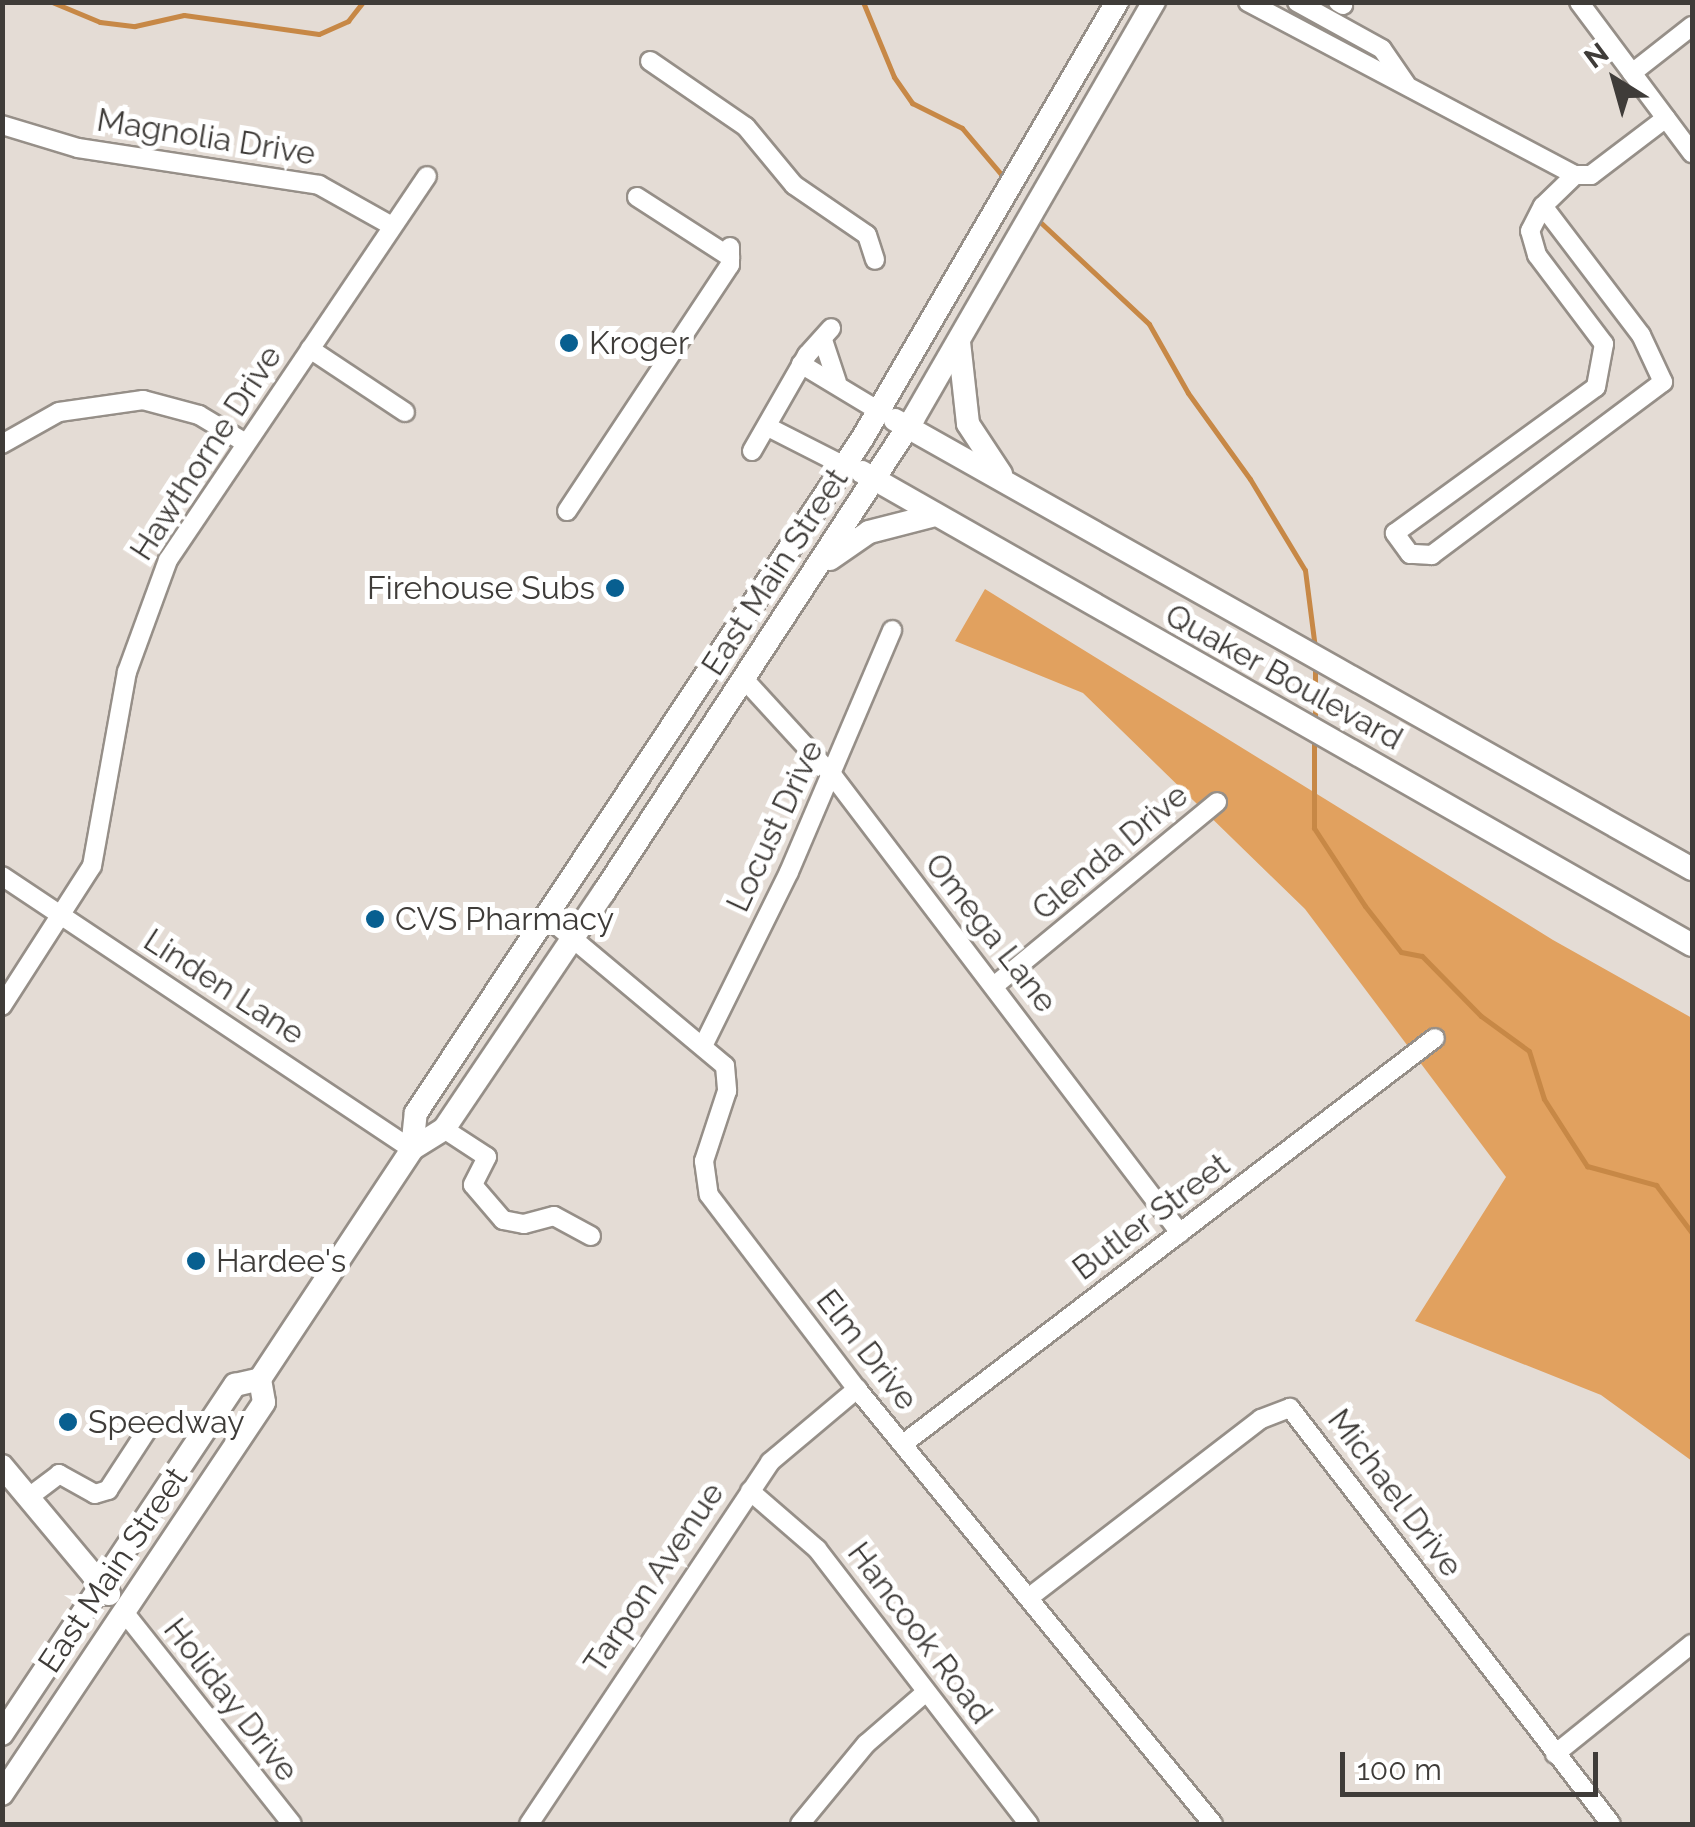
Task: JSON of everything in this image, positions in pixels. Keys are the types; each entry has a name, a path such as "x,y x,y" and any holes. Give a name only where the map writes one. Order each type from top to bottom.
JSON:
{"main road":[{"name":"East Main Street","path":"412,1150 416,1113 844,466 994,219 1117,2"},
{"name":"East Main Street","path":"2,1734 235,1385 260,1379 412,1150 444,1130 573,938 876,477 1056,178 1154,2"},
{"path":"959,342 968,424 1006,481"},
{"name":"Quaker Boulevard","path":"879,410 1692,869"},
{"name":"Quaker Boulevard","path":"844,466 876,477 932,516 1692,945"},
{"path":"816,571 869,532 932,516"},
{"name":"East Main Street","path":"2,1794 264,1402 260,1379"},
{"path":"2,1466 124,1612"}],"street":[{"path":"1248,2 1575,174 1591,175 1666,118"},
{"path":"1297,2 1382,49 1407,86"},
{"path":"1579,2 1692,153"},
{"path":"1632,73 1692,26"},
{"path":"650,61 746,127 794,185 867,235 875,260"},
{"name":"Magnolia Drive","path":"2,124 78,148 320,185 392,226"},
{"path":"1543,206 1641,335 1662,382 1432,555 1410,554 1395,533 1596,387 1604,344 1533,243 1530,231 1543,206 1575,174"},
{"name":"Hawthorne Drive","path":"2,1006 92,866 127,672 146,605 244,442 427,176"},
{"path":"566,511 730,252 636,197"},
{"path":"752,450 802,364 827,334 837,382"},
{"path":"310,349 405,412"},
{"path":"802,364 879,410"},
{"path":"2,444 59,412 129,400 199,415 244,442"},
{"path":"768,428 844,466"},
{"name":"Locust Drive","path":"704,1044 833,776 892,630"},
{"name":"Omega Lane","path":"744,679 833,776 1180,1234"},
{"name":"Glenda Drive","path":"994,986 1218,802"},
{"name":"Linden Lane","path":"2,876 412,1150"},
{"name":"Elm Drive","path":"546,917 704,1044 730,1078 704,1161 709,1195 857,1389 1031,1596 1213,1824"},
{"name":"Butler Street","path":"903,1444 1435,1038"},
{"path":"444,1130 487,1158 473,1186 503,1220 524,1224 554,1216 591,1236"},
{"name":"Tarpon Avenue","path":"528,1824 780,1450 857,1389"},
{"name":"Michael Drive","path":"1031,1596 1261,1418 1290,1408 1611,1824"},
{"path":"29,1497 59,1474 95,1494 108,1490 151,1424"},
{"name":"Hancook Road","path":"750,1491 817,1548 1029,1824"},
{"name":"Holiday Drive","path":"124,1612 292,1824"},
{"path":"1556,1754 1692,1644"},
{"path":"800,1824 866,1744 926,1692"}],"shaded area":[{"path":"985,589 1553,940 1692,1018 1692,1461 1601,1395 1415,1321 1506,1177 1305,909 1083,693 955,641"}],"waterway":[{"path":"52,2 100,22 135,26 184,15 319,34 348,21 363,2"},
{"path":"863,2 894,77 912,103 962,128 1006,180"},
{"path":"1038,220 1149,324 1188,393 1250,479 1305,570 1315,648"},
{"path":"1315,664 1315,723"},
{"path":"1314,739 1314,828 1365,906 1401,952 1422,956 1481,1016 1529,1051 1544,1099 1587,1166 1656,1185 1692,1233"}],"place":[{"name":"Kroger","path":"569,343"},
{"name":"Firehouse Subs","path":"615,588"},
{"name":"CVS Pharmacy","path":"375,919"},
{"name":"Hardee's","path":"196,1261"},
{"name":"Speedway","path":"68,1422"}]}
